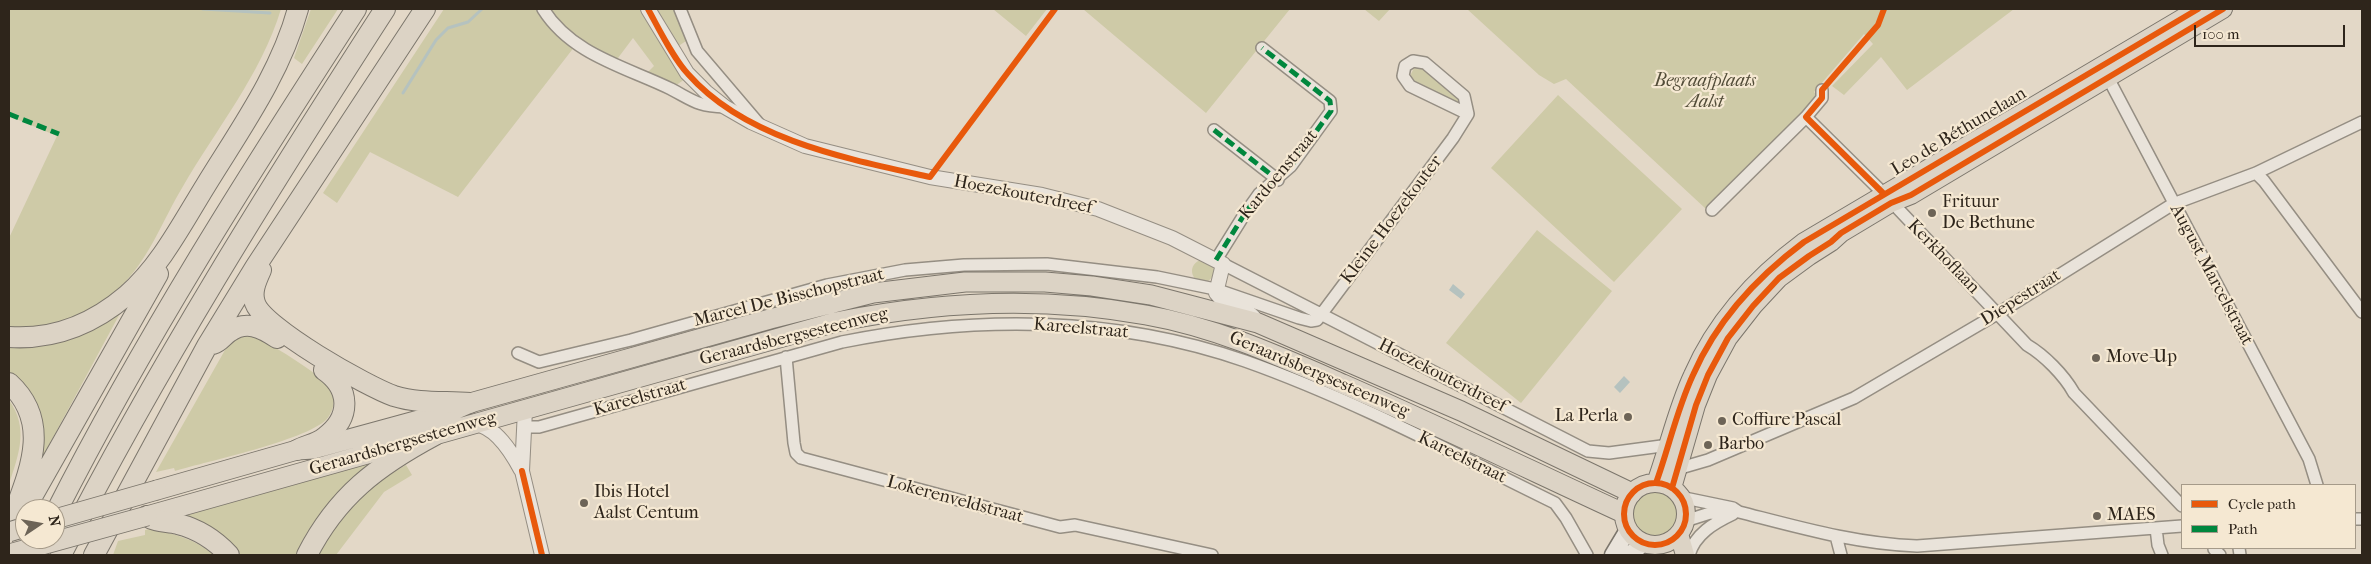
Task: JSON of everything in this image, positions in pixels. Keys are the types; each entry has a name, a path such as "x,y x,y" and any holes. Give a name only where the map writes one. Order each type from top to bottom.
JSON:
{"highway":[{"path":"9,337 22,338 54,334 97,317 127,295 145,278 170,243 270,80 290,37 298,9"},
{"path":"63,499 150,338 256,164 356,9"},
{"path":"61,555 114,452 175,344 274,181 385,9"},
{"path":"94,555 116,518 207,346 425,9"},
{"path":"31,499 170,253 170,243"},
{"path":"263,257 254,285 255,304 264,317 277,327 346,374 395,396 420,402 470,403"},
{"name":"Geraardsbergsesteenweg","path":"65,516 297,450 313,449 452,411 470,403 832,302 907,288 1004,280 1092,286 1151,295 1258,323 1461,411 1632,493"},
{"name":"Geraardsbergsesteenweg","path":"9,554 474,424 525,418 827,325 877,314 928,307 1004,302 1090,306 1148,315 1250,344 1452,431 1626,521"},
{"path":"207,346 219,343 228,332 236,328 258,326 338,382 344,393 345,402 343,414 337,424 326,437 297,450"},
{"path":"9,383 28,408 35,432 29,470 9,527"},
{"path":"307,555 325,523 361,482 413,447 435,435"},
{"path":"148,516 153,520 179,524 201,533 229,555"},
{"path":"104,555 116,518"},
{"path":"9,540 15,528"}],"main road":[{"name":"Leo de Béthunelaan","path":"2105,72 2198,9"},
{"name":"Leo de Béthunelaan","path":"1669,490 1669,445 1693,374 1722,323 1775,263 1804,242 1888,199 2105,72 2223,9"},
{"name":"Leo de Béthunelaan","path":"1669,490 1696,404 1708,375 1728,338 1753,306 1794,266 1831,242 1888,199"},
{"path":"1613,555 1626,521 1632,493 1645,484 1669,490 1684,507 1682,527 1687,555"},
{"path":"1626,521 1636,549 1667,550 1682,527"}],"street":[{"name":"Hoezekouterdreef","path":"543,9 554,25 618,68 672,89 692,102 725,107"},
{"name":"Hoezekouterdreef","path":"648,9 687,73 725,107 805,146 869,164 930,177 1042,195 1098,209 1139,224 1220,262 1315,318 1588,451 1609,453 1669,445"},
{"name":"Hoezekouterdreef","path":"680,9 697,51 761,126"},
{"name":"Kardoenstraat","path":"1220,262 1254,201 1291,166 1331,111 1332,104 1262,48"},
{"path":"1414,61 1425,63 1464,96 1468,114 1410,86 1403,76 1405,66 1414,61"},
{"name":"August Marcelstraat","path":"2105,72 2309,459 2317,484"},
{"path":"1712,210 1806,118 1822,98 1822,90"},
{"name":"Kleine Hoezekouter","path":"1315,318 1453,138 1468,114"},
{"name":"Kerkhoflaan","path":"1806,118 2069,384 2074,393 2181,505"},
{"name":"Diepestraat","path":"1677,469 1708,460 1854,398 1998,314 2173,204 2256,173 2362,122"},
{"path":"1214,130 1278,180"},
{"path":"2256,173 2264,181 2362,312"},
{"path":"1220,262 1215,289 1221,300 1248,311 1258,323"},
{"name":"Marcel De Bisschopstraat","path":"518,354 539,362 631,340 826,285 905,270 964,265 1047,264 1094,268 1186,282"},
{"name":"Hoezekouterdreef","path":"1186,282 1315,318"},
{"name":"Kareelstraat","path":"525,418 539,427 786,357 889,332 968,324 1035,324 1087,327 1141,335 1245,361 1336,398 1555,503 1566,518 1587,555"},
{"name":"Lokerenveldstraat","path":"786,357 794,443 796,453 801,458 1060,527 1075,526 1212,555"},
{"path":"522,471 525,418"},
{"path":"474,424 483,425 509,448 522,471 542,555"},
{"path":"1669,490 1733,508 1736,513"},
{"path":"1682,527 1710,513 1736,513 1836,536 1887,545 1917,546 2181,526"},
{"path":"1687,555 1704,532 1736,513"},
{"path":"2156,528 2158,545 2162,555"},
{"path":"1836,536 1841,555"}],"green space":[{"path":"9,9 281,9 262,57 250,79 195,166 149,249 134,272 100,303 72,318 41,326 9,327 9,238 57,136 9,116"},
{"path":"311,9 338,9 302,64 294,58"},
{"path":"444,9 539,9 575,46 458,197 370,152 337,203 323,193"},
{"path":"546,9 644,9 685,79 675,86 646,74 654,66 633,38 615,62 570,34"},
{"path":"656,9 676,9 686,41 677,47"},
{"path":"993,9 1047,9 1026,36"},
{"path":"1083,9 1290,9 1206,113"},
{"path":"1364,9 1390,9 1379,21"},
{"name":"Begraafplaats Aalst","path":"1467,9 2014,9 1907,90 1881,57 1844,95 1832,86 1873,44 1864,34 1814,92 1819,98 1706,209 1566,79 1554,84 1539,75"},
{"path":"1421,66 1459,98 1460,104 1412,83 1410,76 1414,68"},
{"path":"1558,95 1682,209 1614,282 1491,168"},
{"path":"1537,230 1612,291 1521,403 1446,343"},
{"path":"1203,260 1211,263 1214,271 1211,279 1203,282 1195,279 1192,271 1195,263"},
{"path":"124,306 36,469 9,373 9,346"},
{"path":"245,335 257,336 310,370 328,385 333,392 334,399 330,414 326,420 314,428 277,443 175,471 174,468 156,472 230,342"},
{"path":"9,400 19,421 20,441 19,452 9,484"},
{"path":"376,459 352,480 320,514 303,540 296,555 241,555 237,550 185,519 186,513"},
{"path":"406,465 412,475 384,492 336,555 319,555 335,528 356,503 379,482"},
{"path":"1655,491 1668,495 1674,501 1678,514 1674,527 1668,533 1655,537 1642,533 1636,527 1632,514 1636,501 1642,495"},
{"path":"151,529 184,538 200,545 214,555 113,555 118,541 145,535 145,530"}],"shaded area":[{"path":"1453,284 1465,294 1461,299 1449,290"},
{"path":"1624,376 1630,382 1620,393 1614,387"}],"waterway":[{"path":"203,9 270,13"},
{"path":"403,93 436,40 448,28 468,22 482,9"}],"marked path":[{"path":"1216,260 1259,194 1291,166 1331,111 1330,101 1262,48"},
{"path":"9,114 59,134"},
{"path":"1214,130 1278,180"}],"cycle path":[{"path":"648,9 672,52 688,74 712,97 739,115 768,131 800,144 866,163 930,177 1055,9"},
{"path":"1884,9 1878,25 1822,90 1822,98 1806,117 1884,194"},
{"path":"1656,483 1682,401 1703,355 1726,318 1770,270 1804,242 2198,9"},
{"path":"1672,488 1696,405 1708,375 1728,338 1753,306 1779,278 1841,233 1891,203 1911,195 2223,9"},
{"path":"522,471 542,555"},
{"path":"1655,483 1667,485 1677,492 1684,502 1686,514 1684,526 1677,536 1667,543 1655,545 1643,543 1633,536 1626,526 1624,514 1626,502 1633,492 1643,485 1655,483"}],"place":[{"name":"Frituur De Bethune","path":"1932,213"},
{"name":"Move-Up","path":"2096,358"},
{"name":"La Perla","path":"1628,417"},
{"name":"Coffure Pascal","path":"1722,421"},
{"name":"Barbo","path":"1708,445"},
{"name":"Ibis Hotel Aalst Centum","path":"584,503"},
{"name":"MAES","path":"2097,516"}]}
